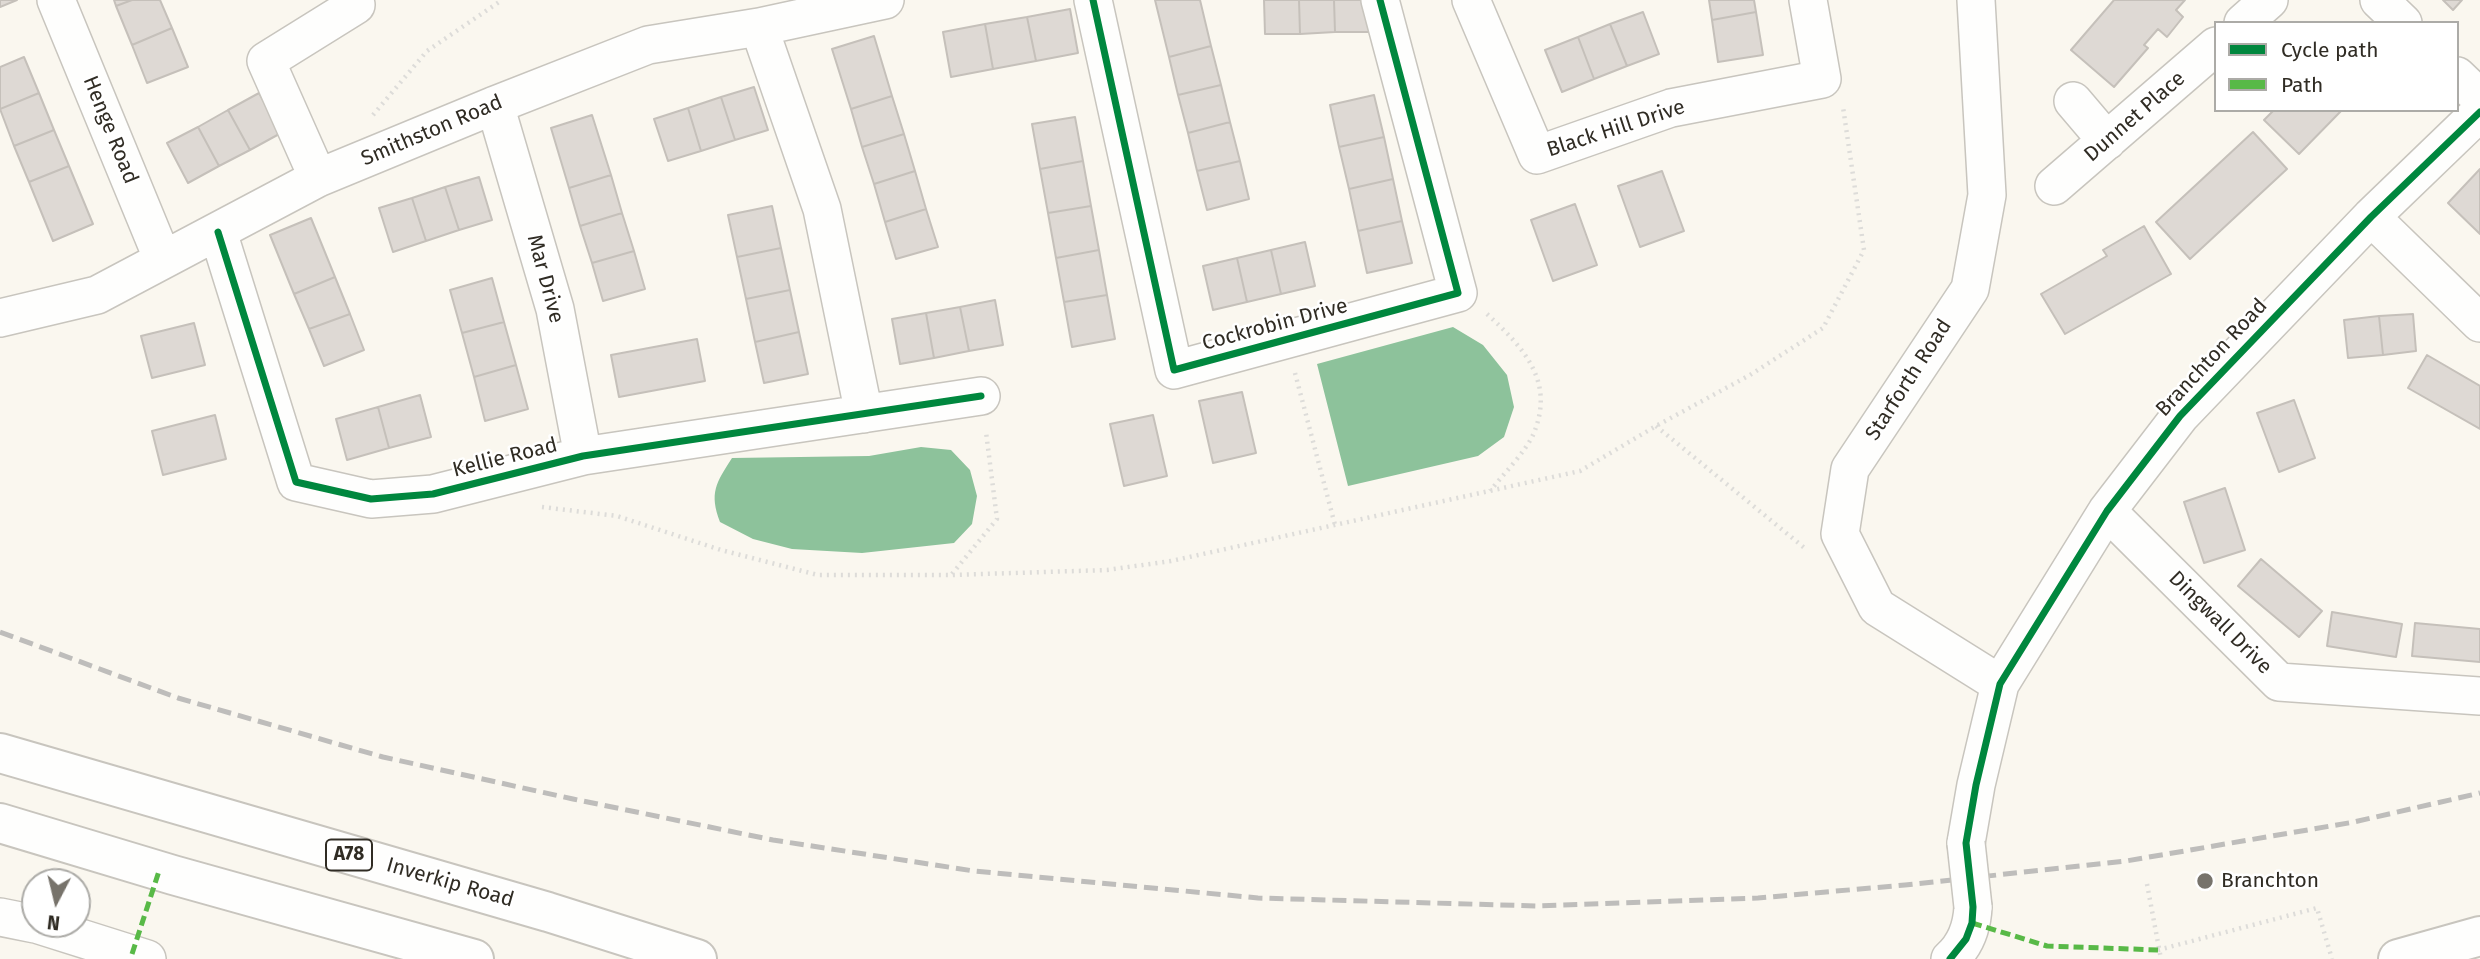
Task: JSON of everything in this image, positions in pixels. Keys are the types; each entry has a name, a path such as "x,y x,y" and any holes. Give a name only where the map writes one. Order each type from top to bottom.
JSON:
{"highway":[{"name":"Inverkip Road","path":"0,753 548,912 697,959"},
{"path":"0,823 166,873 474,959"},
{"path":"2398,959 2480,936"}],"street":[{"name":"Henge Road","path":"56,0 163,260"},
{"path":"318,178 267,61 356,5 355,0"},
{"name":"Smithston Road","path":"0,318 97,295 318,178 495,104 648,45 759,27 885,0"},
{"name":"Cockrobin Drive","path":"1093,0 1174,370 1458,293"},
{"path":"1380,0 1458,293"},
{"name":"Black Hill Drive","path":"1471,0 1537,155 1671,108 1822,79"},
{"path":"1808,0 1822,79"},
{"name":"Starforth Road","path":"1976,0 1987,195 1970,289 1850,470 1840,534 1877,607 2000,684"},
{"path":"2245,21 2269,0"},
{"path":"2379,0 2401,21"},
{"path":"759,27 822,209 864,414"},
{"name":"Dunnet Place","path":"2054,187 2214,48"},
{"path":"2459,78 2480,98"},
{"path":"2073,101 2107,141"},
{"name":"Mar Drive","path":"495,104 555,309 583,456"},
{"name":"Branchton Road","path":"1950,959 1956,954 1972,923 1973,907 1966,843 1976,785 2000,684 2107,511 2180,416 2371,217 2480,112"},
{"path":"2371,217 2480,323"},
{"name":"Kellie Road","path":"218,232 296,482 371,499 433,494 583,456 981,396"},
{"name":"Dingwall Drive","path":"2107,511 2279,682 2480,696"},
{"path":"0,917 21,921"},
{"path":"81,938 148,959"}],"path":[{"path":"364,125 427,51 502,0"},
{"path":"538,506 617,516 721,550 818,575 952,575 1119,568 1171,561 1580,471 1656,426 1750,376 1823,328 1864,250 1842,100 1822,79"},
{"path":"1458,293 1486,313 1518,343 1536,372 1542,402 1533,436 1490,492"},
{"path":"1287,340 1335,525"},
{"path":"952,575 997,519 981,396"},
{"path":"1656,426 1814,555"},
{"path":"2147,884 2161,959"},
{"path":"2158,950 2317,908 2332,959"}],"shaded area":[{"path":"1453,327 1483,345 1507,375 1514,407 1504,437 1478,456 1348,486 1317,364"},
{"path":"921,447 951,450 970,470 977,496 972,524 954,543 862,553 792,549 753,539 720,522 715,503 716,488 732,458 869,456"}],"building":[{"path":"0,0 17,0 0,7"},
{"path":"114,0 132,0 116,6"},
{"path":"132,0 160,0 172,28 132,45 116,6"},
{"path":"1155,0 1200,0 1211,46 1169,57"},
{"path":"1264,0 1299,0 1300,34 1265,34"},
{"path":"1299,0 1334,0 1335,32 1300,34"},
{"path":"1334,0 1369,0 1370,32 1335,32"},
{"path":"1709,0 1754,0 1756,12 1712,20"},
{"path":"2114,0 2185,0 2176,10 2183,17 2167,37 2158,29 2144,45 2148,48 2114,87 2071,50"},
{"path":"2443,0 2462,0 2453,10"},
{"path":"1070,9 1078,53 1036,61 1027,17"},
{"path":"1643,12 1659,54 1627,66 1610,24"},
{"path":"1756,12 1763,55 1718,62 1712,20"},
{"path":"1027,17 1036,61 993,69 985,24"},
{"path":"985,24 993,69 951,77 943,32"},
{"path":"1610,24 1627,66 1594,79 1578,37"},
{"path":"172,28 188,67 147,83 132,45"},
{"path":"874,36 892,96 851,109 832,49"},
{"path":"1578,37 1594,79 1562,92 1545,50"},
{"path":"1211,46 1221,85 1178,95 1169,57"},
{"path":"24,57 39,93 0,109 0,67"},
{"path":"1221,85 1230,122 1188,133 1178,95"},
{"path":"754,87 768,130 735,140 721,97"},
{"path":"39,93 54,130 14,146 0,109"},
{"path":"259,93 281,133 250,150 228,110"},
{"path":"1374,95 1384,137 1339,147 1330,105"},
{"path":"892,96 904,134 862,147 851,109"},
{"path":"721,97 735,140 701,151 688,108"},
{"path":"688,108 701,151 668,161 654,119"},
{"path":"228,110 250,150 219,166 198,127"},
{"path":"2272,112 2340,112 2299,154 2264,120"},
{"path":"592,115 611,175 569,188 551,128"},
{"path":"1075,117 1083,161 1040,169 1032,124"},
{"path":"1230,122 1240,161 1197,171 1188,133"},
{"path":"198,127 219,166 188,183 167,143"},
{"path":"54,130 69,166 29,182 14,146"},
{"path":"2253,132 2287,169 2190,259 2156,222"},
{"path":"904,134 915,171 874,184 862,147"},
{"path":"1384,137 1393,179 1349,189 1339,147"},
{"path":"1083,161 1091,206 1048,213 1040,169"},
{"path":"1240,161 1249,199 1207,210 1197,171"},
{"path":"69,166 93,224 53,241 29,182"},
{"path":"2480,169 2480,234 2448,203"},
{"path":"915,171 926,209 885,222 874,184"},
{"path":"1662,171 1684,231 1640,247 1618,186"},
{"path":"611,175 622,213 580,226 569,188"},
{"path":"479,177 492,220 459,230 445,187"},
{"path":"1393,179 1402,221 1358,231 1349,189"},
{"path":"445,187 459,230 426,241 412,198"},
{"path":"412,198 426,241 393,252 379,208"},
{"path":"1575,204 1597,265 1553,281 1531,220"},
{"path":"772,206 781,248 737,257 728,215"},
{"path":"1091,206 1099,250 1056,258 1048,213"},
{"path":"926,209 938,247 896,259 885,222"},
{"path":"622,213 634,251 592,263 580,226"},
{"path":"311,218 335,277 294,294 270,235"},
{"path":"1402,221 1412,263 1367,273 1358,231"},
{"path":"2144,226 2171,274 2065,334 2041,294 2107,256 2103,250"},
{"path":"1305,242 1315,286 1281,294 1271,250"},
{"path":"781,248 790,290 746,299 737,257"},
{"path":"1099,250 1107,295 1064,302 1056,258"},
{"path":"1271,250 1281,294 1247,302 1237,258"},
{"path":"634,251 645,289 603,301 592,263"},
{"path":"1237,258 1247,302 1213,310 1203,266"},
{"path":"335,277 350,314 309,329 294,294"},
{"path":"492,278 504,322 462,333 450,290"},
{"path":"790,290 799,332 755,342 746,299"},
{"path":"1107,295 1115,339 1072,347 1064,302"},
{"path":"995,300 1003,345 969,351 960,307"},
{"path":"960,307 969,351 934,358 926,313"},
{"path":"926,313 934,358 900,364 892,319"},
{"path":"350,314 364,350 324,366 309,329"},
{"path":"2413,314 2416,351 2383,355 2379,316"},
{"path":"2379,316 2383,355 2348,358 2344,320"},
{"path":"504,322 516,365 474,377 462,333"},
{"path":"194,323 205,365 152,378 141,336"},
{"path":"799,332 808,374 764,383 755,342"},
{"path":"697,339 705,381 619,397 611,355"},
{"path":"2427,355 2480,386 2480,429 2408,388"},
{"path":"516,365 528,409 485,421 474,377"},
{"path":"1242,392 1256,453 1213,463 1199,401"},
{"path":"420,395 431,437 389,448 378,407"},
{"path":"2294,400 2315,458 2279,472 2257,413"},
{"path":"378,407 389,448 347,460 336,419"},
{"path":"215,415 226,459 163,475 152,431"},
{"path":"1153,415 1167,476 1124,486 1110,424"},
{"path":"2225,488 2245,550 2204,563 2184,502"},
{"path":"2261,559 2322,611 2299,637 2238,586"},
{"path":"2332,612 2402,624 2396,657 2327,646"},
{"path":"2415,623 2480,629 2480,662 2412,656"}],"railway":[{"path":"0,632 178,698 383,757 573,799 773,840 974,871 1258,898 1538,906 1758,898 2126,861 2354,822 2480,793"}],"marked path":[{"path":"132,954 159,871"},
{"path":"1972,923 2047,946 2158,950"}],"cycle path":[{"path":"1093,0 1174,370 1458,293 1380,0"},
{"path":"1950,959 1966,939 1972,923 1973,907 1966,843 1976,785 2000,684 2107,511 2180,416 2371,217 2480,112"},
{"path":"218,232 296,482 371,499 433,494 583,456 981,396"}],"place":[{"name":"Branchton","path":"2205,881"}]}
